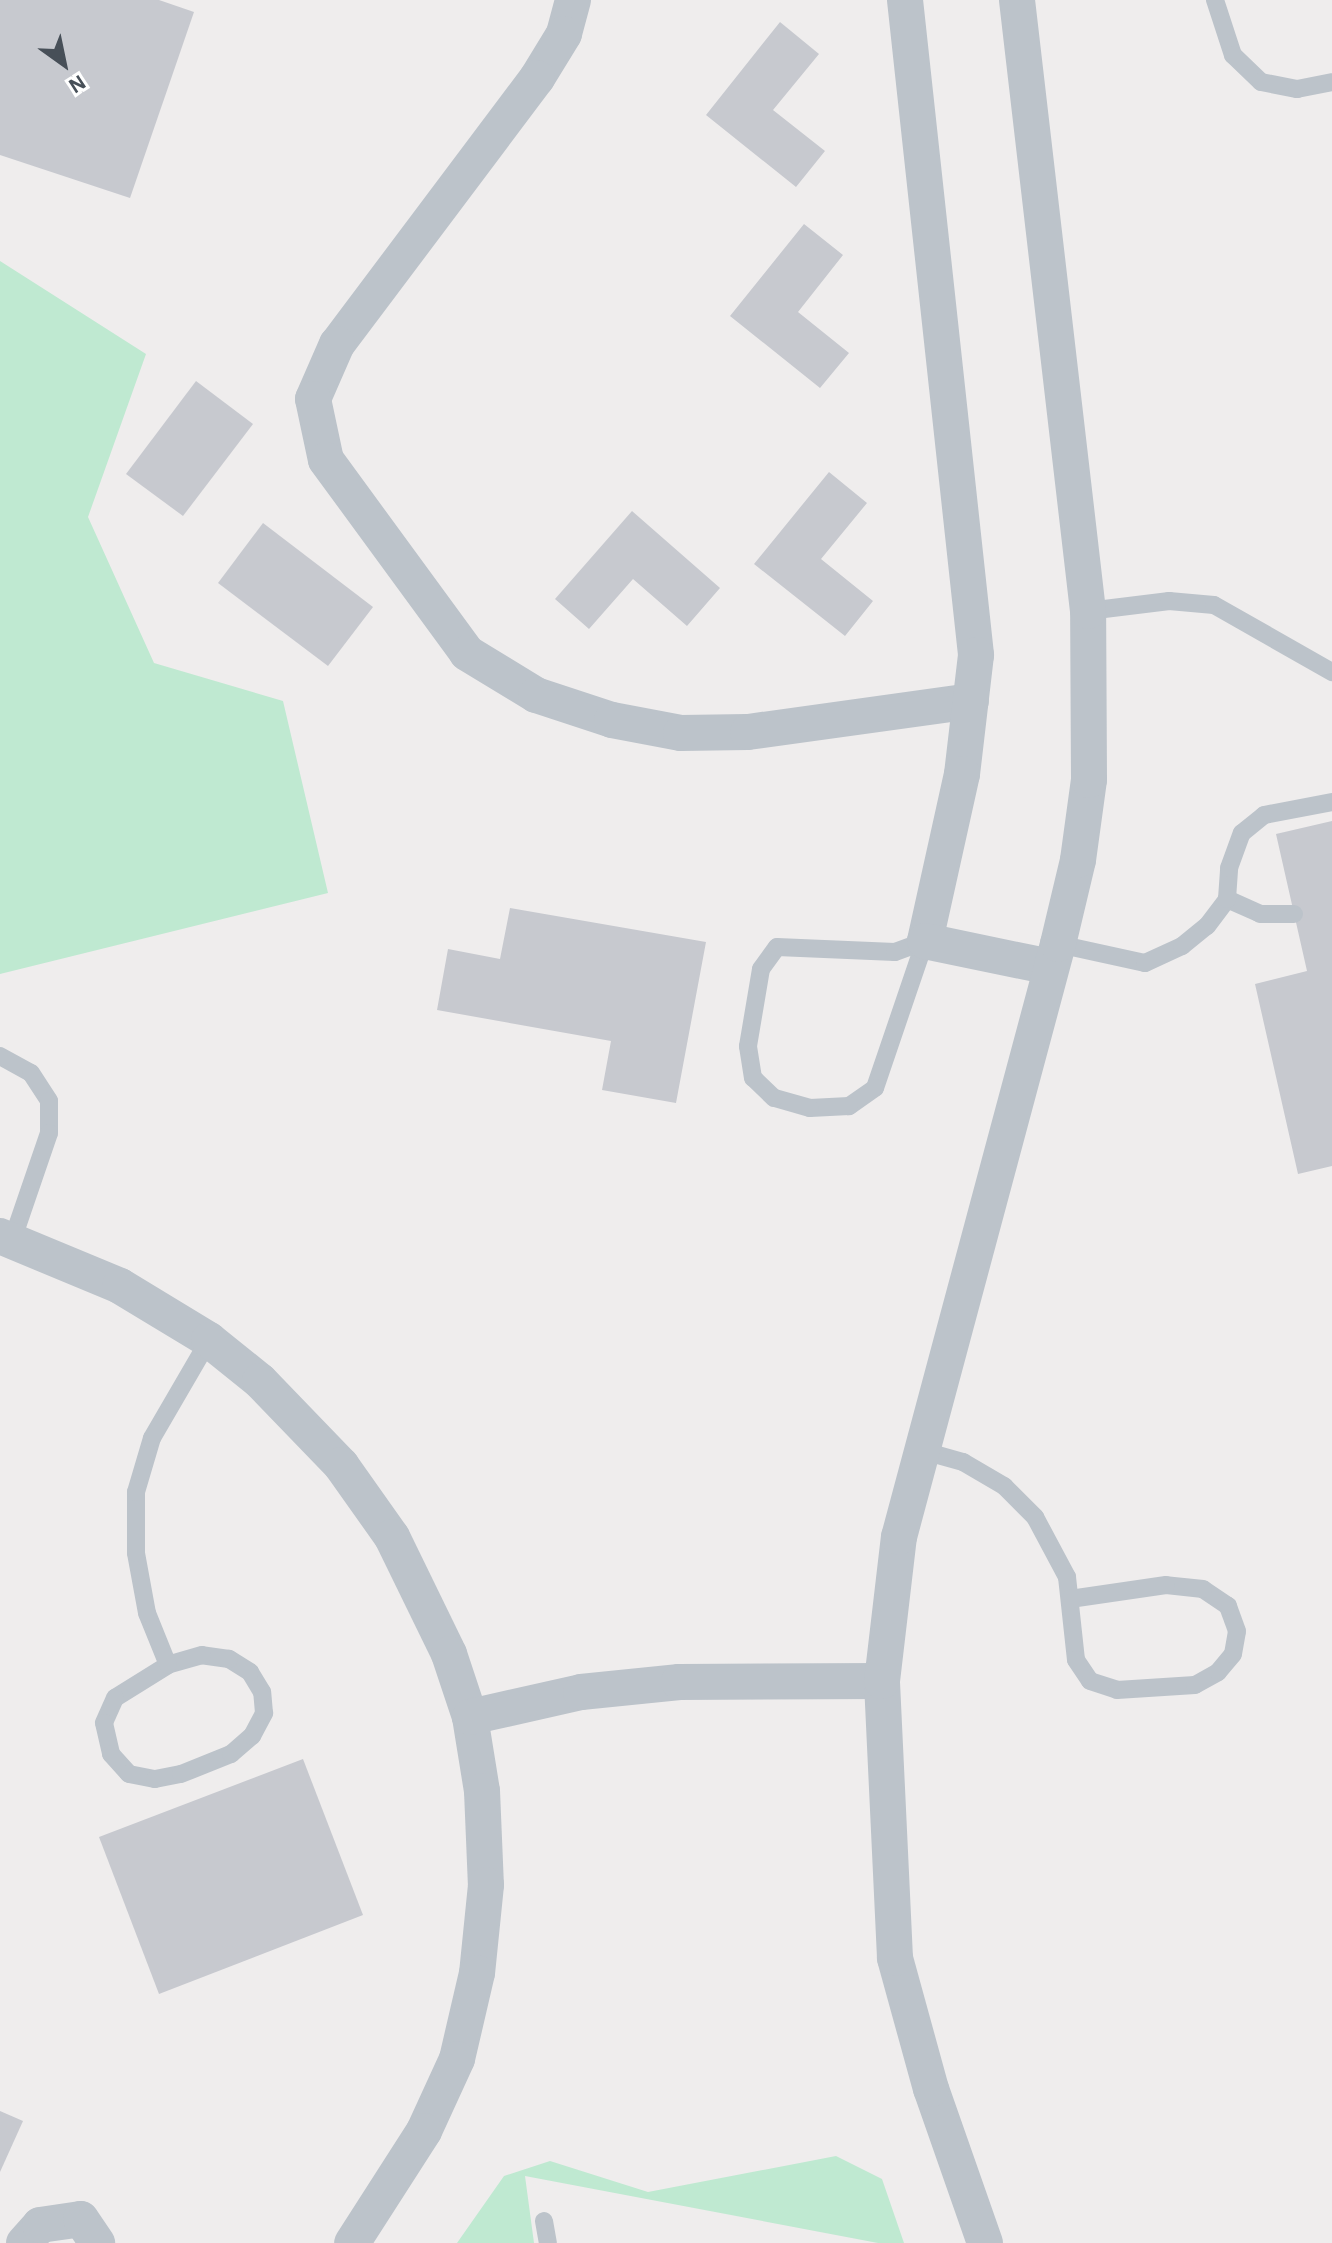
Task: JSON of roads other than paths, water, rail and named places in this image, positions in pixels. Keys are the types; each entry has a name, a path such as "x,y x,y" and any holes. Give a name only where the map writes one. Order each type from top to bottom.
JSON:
{"street":[{"path":"573,0 564,34 537,78 337,344 313,399 326,460 467,653 536,695 612,720 681,733 748,732 971,701"},
{"path":"905,0 974,625 971,701 962,774 925,941 1054,956"},
{"path":"985,2243 931,2089 895,1958 882,1681 899,1537 1054,956 1078,860 1089,780 1088,611 1017,0"},
{"path":"6,1237 120,1286 209,1340 260,1381 341,1465 392,1537 422,1589 470,1717 482,1791 486,1885 474,1987 457,2059 424,2131 352,2243"},
{"path":"470,1717 550,1697 679,1682 882,1681"},
{"path":"24,2243 40,2225 81,2219 97,2243"}],"lane":[{"path":"1215,0 1233,55 1261,82 1297,89 1332,82"},
{"path":"1088,611 1169,601 1214,605 1332,672"},
{"path":"1054,956 1145,963 1182,946 1207,926 1227,899 1229,868 1242,833 1264,815 1332,802"},
{"path":"1227,899 1260,914 1294,914"},
{"path":"925,941 875,1088 849,1106 810,1108 774,1098 753,1078 748,1046 761,969 777,947 895,952 925,941"},
{"path":"0,1056 31,1073 49,1101 49,1133 6,1237"},
{"path":"168,1665 147,1613 136,1553 136,1492 152,1438 209,1340"},
{"path":"920,1450 963,1462 1004,1486 1056,1548 1070,1599 1076,1660 1090,1681 1117,1690 1195,1685 1218,1672 1233,1654 1237,1631 1228,1606 1203,1589 1166,1585 1070,1599"},
{"path":"202,1655 229,1659 250,1672 262,1692 264,1713 252,1736 231,1754 181,1774 155,1779 129,1774 111,1754 104,1723 115,1698 168,1665 202,1655"},
{"path":"544,2221 548,2243"}]}
